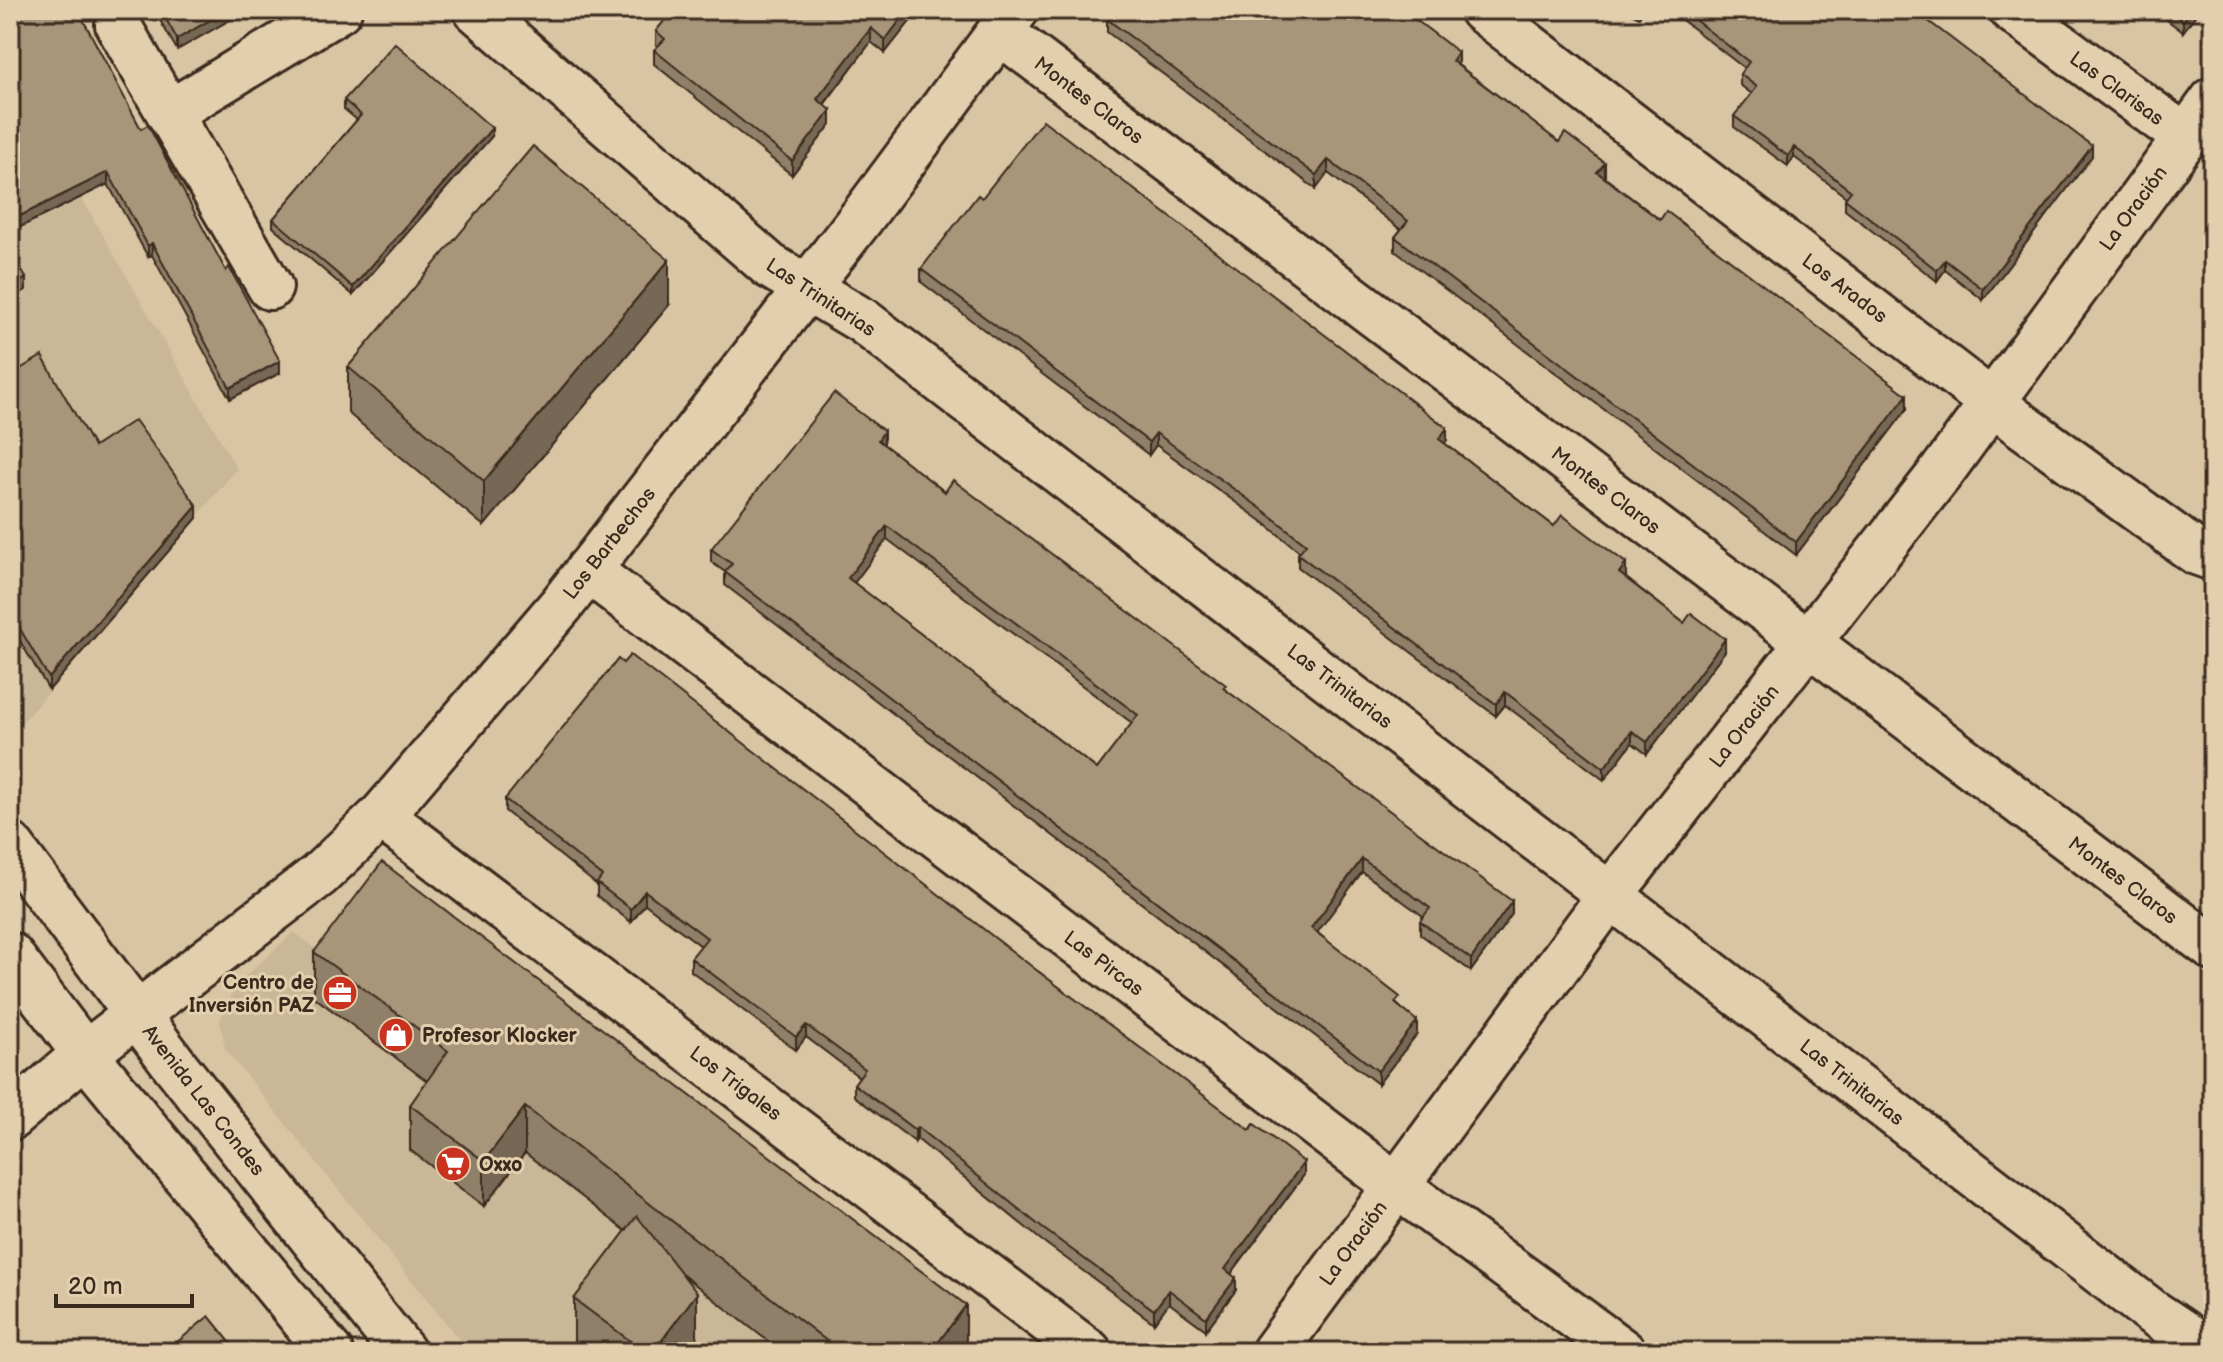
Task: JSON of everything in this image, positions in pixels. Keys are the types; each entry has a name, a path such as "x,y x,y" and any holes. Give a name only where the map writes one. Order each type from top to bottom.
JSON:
{"street":[{"path":"169,113 339,10"},
{"name":"Las Trinitarias","path":"476,10 758,256 863,321 2139,1302 2212,1352"},
{"name":"Los Arados","path":"1482,10 1992,401 2196,552 2213,558"},
{"name":"Las Clarisas","path":"2012,10 2185,137"},
{"name":"Los Barbechos","path":"10,1118 85,1054 139,1016 319,875 381,816 588,570 1008,21"},
{"name":"Montes Claros","path":"1008,21 1810,643 2213,948"},
{"path":"118,25 270,287"},
{"name":"La Oración","path":"1274,1352 1611,894 1810,643 2213,100"},
{"name":"Las Pircas","path":"588,570 1623,1352"},
{"name":"Los Trigales","path":"381,816 1089,1352"},
{"name":"Avenida Las Condes","path":"10,845 139,1016 403,1352"},
{"path":"10,955 85,1054 330,1352"}],"shaded area":[{"path":"10,73 237,469 10,737"},
{"path":"294,932 836,1347 830,1352 469,1352 225,1049 220,1021 235,986"}],"building":[{"path":"10,10 78,10 141,129 148,125 226,271 229,267 280,361 230,388 152,243 148,246 108,172 10,221"},
{"path":"161,10 227,10 177,39"},
{"path":"673,10 774,10 780,16 785,10 908,10 885,40 871,28 817,99 831,110 792,161 654,50 665,39 656,31"},
{"path":"1114,10 1403,10 1458,52 1452,61 1559,142 1565,133 1605,163 1597,172 1660,220 1666,211 1907,395 1796,542 1395,237 1408,221 1328,160 1316,175 1107,19"},
{"path":"1682,10 1914,10 2092,146 1983,289 1945,260 1937,270 1845,199 1851,191 1794,147 1788,156 1734,116 1757,87 1740,74 1749,62"},
{"path":"2168,10 2191,10 2183,21"},
{"path":"395,43 492,128 353,287 273,219 361,115 344,100"},
{"path":"1043,120 1447,428 1439,439 1554,526 1562,515 1626,563 1619,573 1684,623 1691,613 1725,639 1647,742 1632,731 1604,768 1505,692 1496,704 1298,554 1306,544 1263,510 1156,433 1149,442 921,269 978,195 982,198"},
{"path":"533,146 669,260 484,481 348,367"},
{"path":"10,249 26,278 10,287"},
{"path":"42,356 94,447 135,420 197,506 49,678 10,612 10,375"},
{"path":"834,393 884,431 878,440 945,492 953,480 1226,685 1223,688 1512,901 1471,959 1420,921 1430,908 1362,859 1311,928 1400,997 1395,1003 1417,1021 1378,1071 725,572 732,564 711,549","holes":["887,526 1138,715 1097,769 848,578"]},
{"path":"630,655 1039,972 1250,1130 1254,1124 1304,1162 1225,1269 1236,1278 1206,1318 1169,1290 1154,1310 1041,1227 917,1127 915,1130 854,1084 865,1069 806,1025 796,1037 691,958 707,938 645,891 631,909 597,883 602,876 505,799 618,659 623,663"},
{"path":"382,862 966,1305 931,1352 841,1352 525,1107 484,1161 410,1105 448,1051 314,952"},
{"path":"637,1216 697,1293 653,1352 645,1352 574,1299"},
{"path":"209,1316 238,1352 165,1352"}],"place":[{"name":"Centro de Inversión PAZ","path":"340,993"},
{"name":"Profesor Klocker","path":"396,1035"},
{"name":"Oxxo","path":"453,1164"}]}
